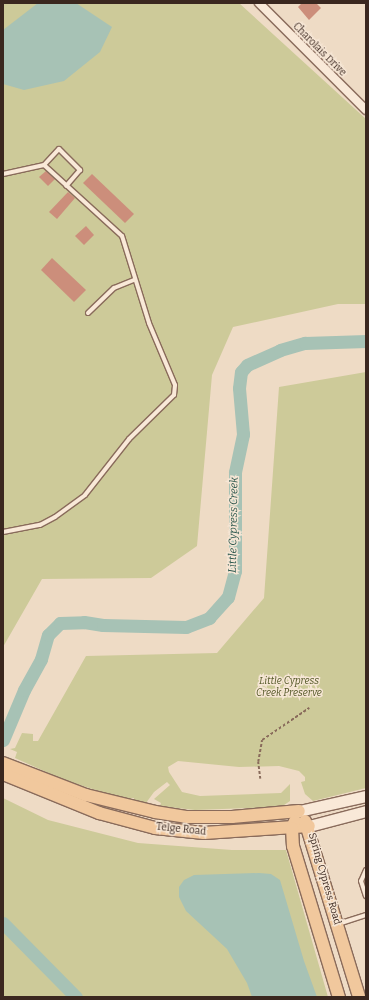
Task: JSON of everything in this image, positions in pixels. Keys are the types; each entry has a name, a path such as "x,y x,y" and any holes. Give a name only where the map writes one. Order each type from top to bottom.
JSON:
{"main road":[{"name":"Telge Road","path":"4,767 50,783 126,806 188,817 232,817 299,811 366,796"},
{"name":"Telge Road","path":"4,767 125,821 155,828 204,833 292,828 309,826 366,811"},
{"name":"Spring Cypress Road","path":"299,811 309,826 359,997"},
{"name":"Spring Cypress Road","path":"299,811 292,828 293,846 339,997"}],"street":[{"name":"Charolais Drive","path":"259,3 366,110"}],"lane":[{"path":"3,174 44,165 59,149 80,170 66,186"},
{"path":"3,532 40,524 55,517 85,495 129,439 174,395 175,384 134,280 122,236 44,165"},
{"path":"88,313 118,286 134,280"},
{"path":"366,870 361,881 366,896"},
{"path":"338,924 366,914"}],"path":[{"path":"260,779 258,762 262,740 309,708"}],"green space":[{"path":"3,3 239,3 366,119 366,304 338,304 233,327 212,375 197,546 151,578 42,579 3,647"},
{"name":"Little Cypress Creek Preserve","path":"366,372 366,788 313,801 305,794 301,782 305,781 305,777 299,771 279,766 239,767 178,761 168,767 169,772 182,792 200,796 281,793 290,784 290,801 281,807 195,810 160,806 161,803 154,799 170,785 167,782 154,792 146,803 134,802 134,798 124,799 64,780 15,758 17,752 10,749 15,748 22,733 33,734 33,741 38,741 86,656 217,653 264,598 279,387"},
{"path":"3,798 48,820 138,843 232,850 286,850 328,997 3,997"}],"shaded area":[{"path":"38,3 76,3 112,27 100,52 64,81 24,90 3,84 3,30"},
{"path":"271,874 280,880 304,961 317,997 252,997 247,983 227,949 186,911 179,897 179,887 184,880 194,875"}],"building":[{"path":"302,3 316,3 321,8 309,20 298,7"},
{"path":"46,171 55,179 48,186 39,177"},
{"path":"92,174 134,214 125,223 83,183"},
{"path":"68,192 75,198 57,219 49,212"},
{"path":"86,226 94,235 84,245 75,236"},
{"path":"52,258 86,290 74,302 41,270"}],"waterway":[{"name":"Little Cypress Creek","path":"3,740 24,690 41,659 48,635 60,623 84,622 103,625 186,627 209,618 228,597 235,571 235,472 243,434 239,388 241,372 247,365 280,350 305,343 366,341"},
{"name":"Little Cypress Creek","path":"3,923 76,997"}]}
